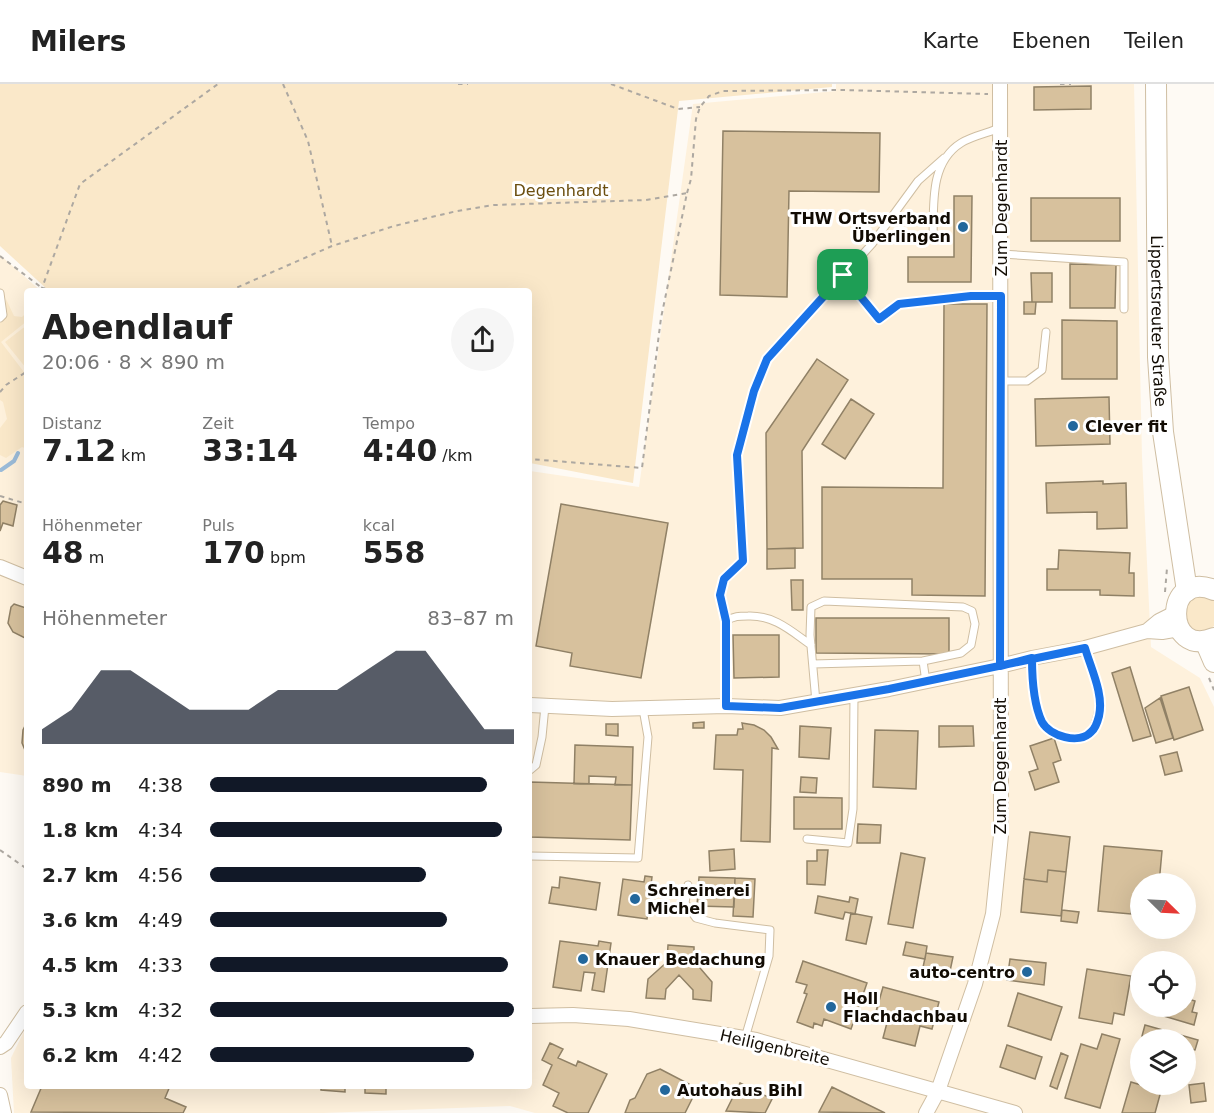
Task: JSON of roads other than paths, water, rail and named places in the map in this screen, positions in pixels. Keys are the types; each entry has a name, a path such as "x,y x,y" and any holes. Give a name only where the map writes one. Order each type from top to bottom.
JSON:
{"main road":[{"name":"Lippertsreuter Straße","path":"1156,84 1158,357 1163,432 1176,518 1202,589"},
{"path":"1202,589 1177,602 1177,621 1188,637 1209,639 1214,662"}],"street":[{"name":"Zum Degenhardt","path":"926,1113 938,1091 975,984 993,914 1001,835 1000,89"},
{"path":"0,567 24,577"},
{"path":"532,705 643,709 726,706 780,708 926,682 1085,648 1147,631 1159,621 1177,621"},
{"name":"Heiligenbreite","path":"532,1016 573,1015 628,1019 745,1038 829,1059 1015,1113"},
{"path":"0,1047 6,1043 24,1016"},
{"path":"0,1095 4,1113"}],"lane":[{"path":"726,706 726,621 720,595 724,579 743,561 737,455 754,391 767,359 872,244 918,181 961,143 1000,128"},
{"path":"933,239 935,187 944,158"},
{"path":"1001,254 1124,262 1124,309"},
{"path":"843,275 879,319 899,304 971,296 1001,296"},
{"path":"0,293 3,315 0,318"},
{"path":"1002,381 1027,381 1042,370 1046,332"},
{"path":"813,664 922,661 961,653 971,645 975,624 972,611 963,607 824,601 811,607 811,645 816,702"},
{"path":"726,621 733,616 759,616 775,620 811,645"},
{"path":"1032,658 1037,704 1043,724 1050,731 1060,735 1079,738 1091,733 1100,714 1099,695 1085,648"},
{"path":"922,661 926,682"},
{"path":"807,839 848,843 852,809 854,696"},
{"path":"532,768 536,765 542,737 545,706"},
{"path":"532,856 638,858 648,737 643,709"},
{"path":"688,885 685,903 696,918 715,923 770,930 769,956 745,1038"}],"waterway":[{"path":"1,470 14,461 18,453"}],"place":[{"name":"THW Ortsverband Überlingen","path":"963,227"},
{"name":"Clever fit","path":"1073,426"},
{"name":"Schreinerei Michel","path":"635,899"},
{"name":"Knauer Bedachung","path":"583,959"},
{"name":"auto-centro","path":"1027,972"},
{"name":"Holl Flachdachbau","path":"831,1007"},
{"name":"Autohaus Bihl","path":"665,1090"}],"park label":[{"name":"Degenhardt","path":"561,190"}]}
